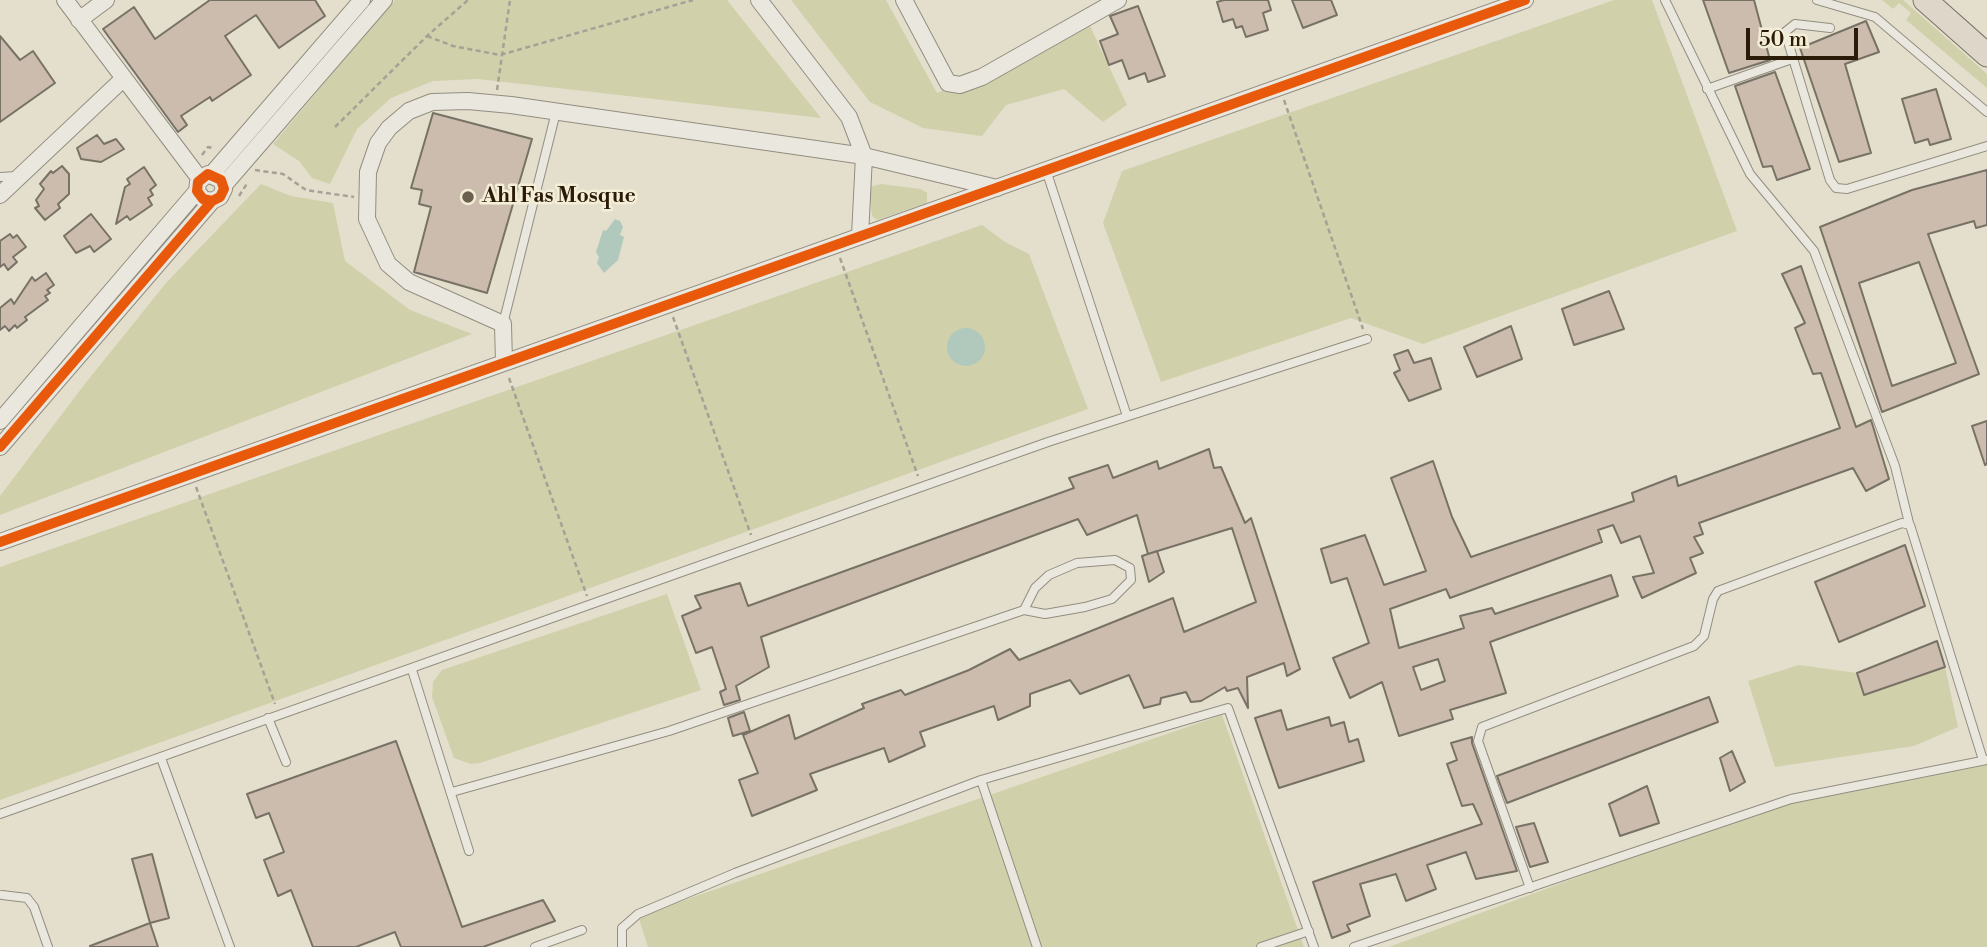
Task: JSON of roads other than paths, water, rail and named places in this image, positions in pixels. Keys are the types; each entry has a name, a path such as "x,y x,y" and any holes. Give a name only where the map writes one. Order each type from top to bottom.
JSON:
{"main road":[{"path":"1924,0 1987,55"},
{"path":"1947,0 1987,35"}],"street":[{"path":"0,447 212,201 223,194 208,182 123,79 65,0"},
{"path":"79,20 106,0"},
{"path":"237,158 362,0"},
{"path":"0,421 208,182 237,158 384,0"},
{"path":"759,0 849,117 864,156 860,236"},
{"path":"904,0 948,83 960,85 982,77 1118,0"},
{"path":"0,542 1525,0"},
{"path":"0,195 123,79"},
{"path":"503,363 503,324 409,282 388,264 367,219 365,198 368,172 377,143 389,128 409,111 432,102 496,103 864,156 997,188"}],"lane":[{"path":"1354,947 1791,799 1985,760 1909,523 1895,466 1814,251 1750,174 1665,0"},
{"path":"1817,0 1875,17 1987,112"},
{"path":"1830,28 1795,24 1786,28 1792,59 1829,180 1836,188 1847,189 1987,146"},
{"path":"1707,89 1792,59"},
{"path":"503,324 556,112"},
{"path":"1046,170 1127,416"},
{"path":"0,177 20,176"},
{"path":"0,814 280,713 412,670 922,486 1127,416 1367,339"},
{"path":"1530,888 1478,741 1482,727 1697,644 1704,636 1713,599 1718,591 1902,523 1909,523"},
{"path":"452,792 669,731 1024,610 1045,614 1085,607 1112,598 1131,580 1130,568 1115,560 1077,563 1049,575 1035,588 1024,610"},
{"path":"412,670 469,852"},
{"path":"622,947 622,928 638,914 735,873 981,780 1204,712 1228,708 1314,947"},
{"path":"268,718 286,762"},
{"path":"161,758 230,947"},
{"path":"981,780 1037,947"},
{"path":"1,894 27,898 34,907 48,947"},
{"path":"535,947 582,930"},
{"path":"1261,947 1308,931"}],"place":[{"name":"Ahl Fas Mosque","path":"468,197"}]}
